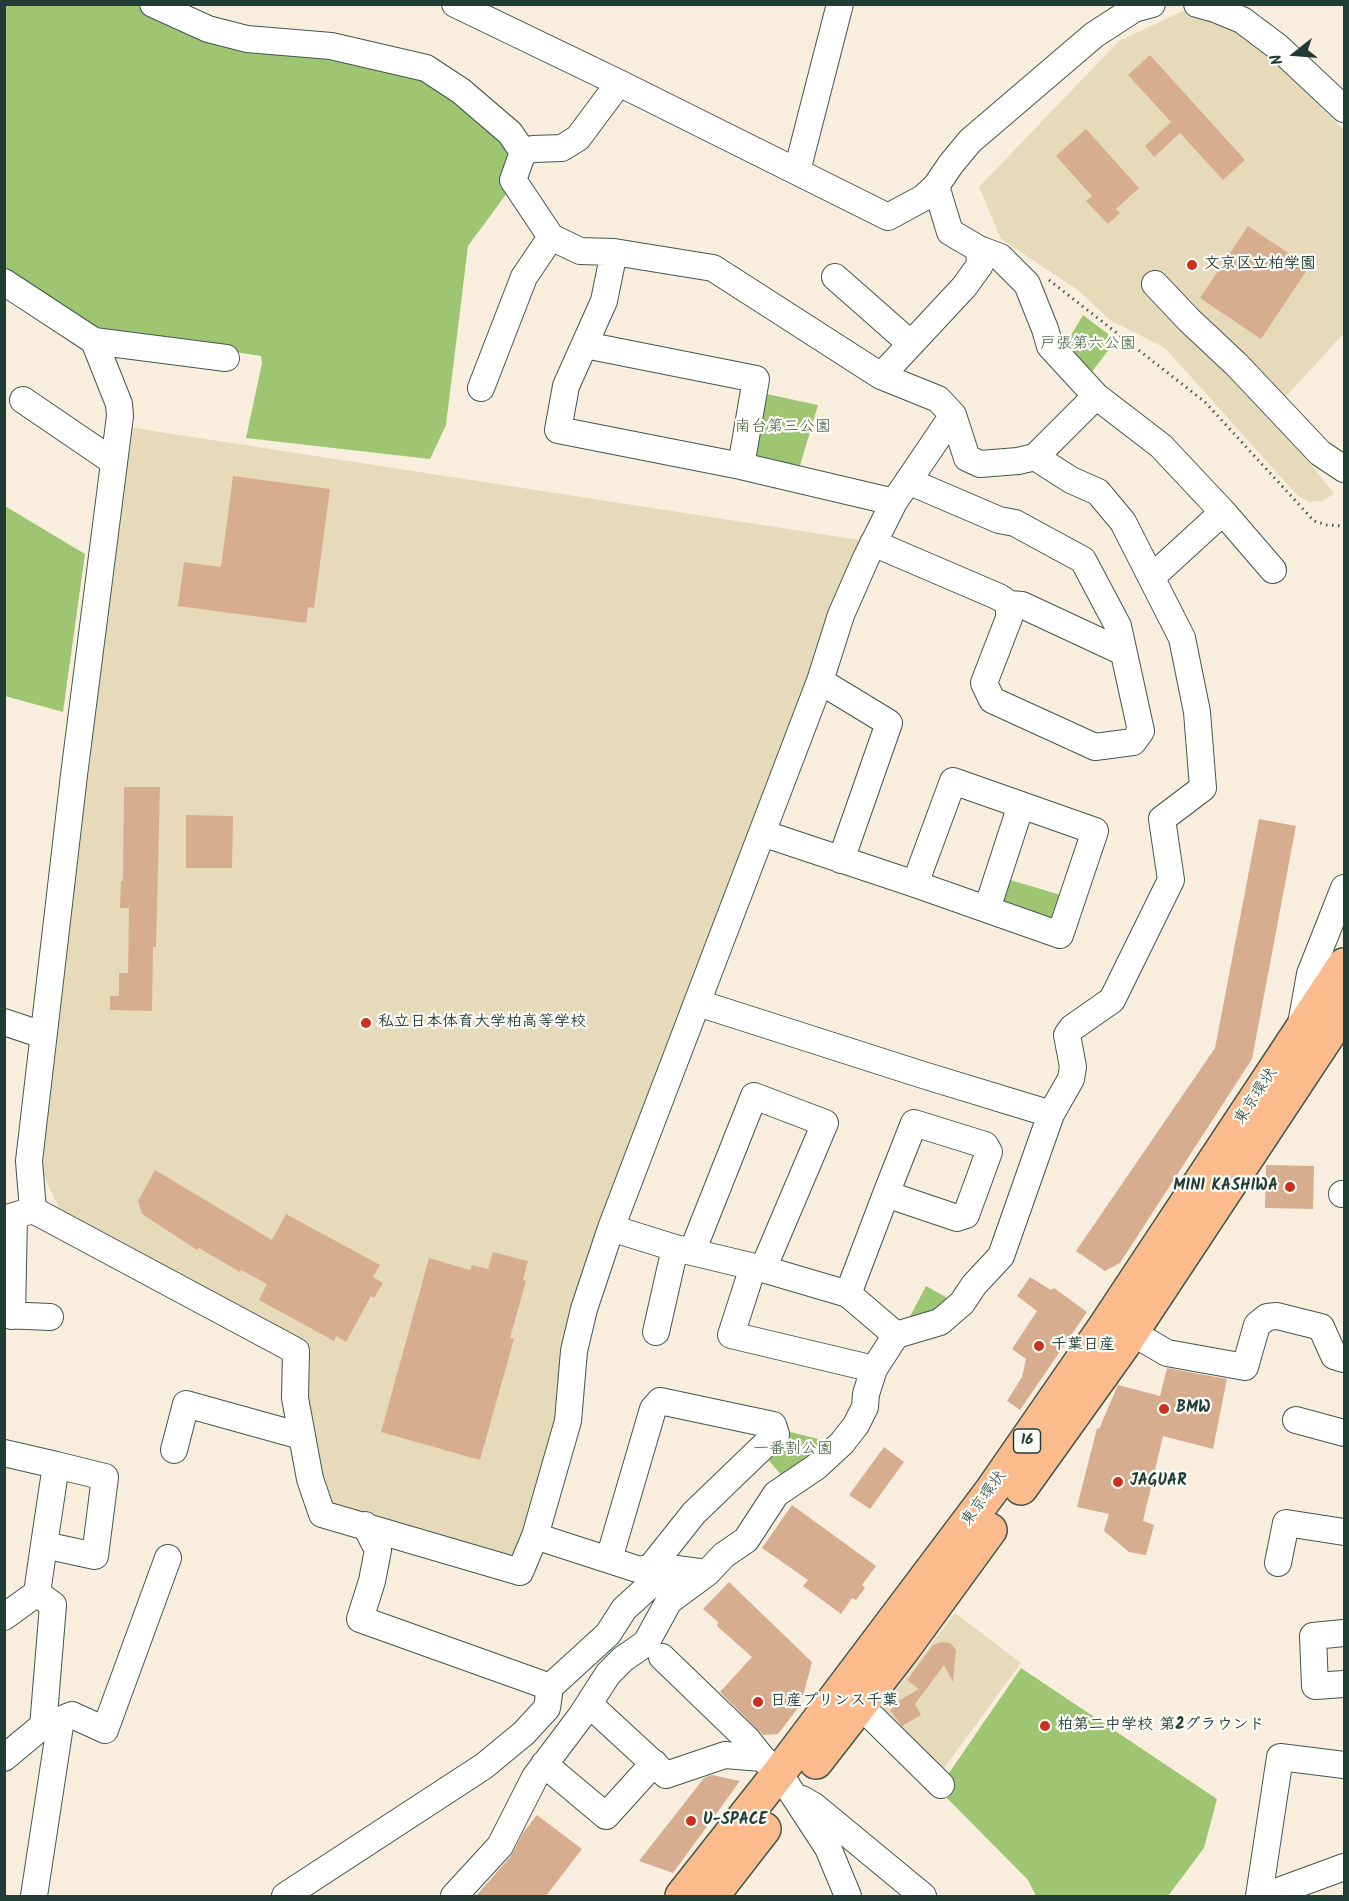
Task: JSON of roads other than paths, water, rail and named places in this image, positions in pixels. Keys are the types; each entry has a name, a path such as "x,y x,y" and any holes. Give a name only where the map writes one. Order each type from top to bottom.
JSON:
{"highway":[{"name":"東京環状","path":"682,1896 777,1775 992,1490 1104,1328 1344,965"},
{"name":"東京環状","path":"712,1896 777,1775 929,1614 1131,1332 1344,1011"}],"street":[{"path":"153,4 208,29 247,39 331,46 426,68 461,91 510,133 523,152"},
{"path":"455,4 619,83 888,218 923,198 936,186 970,141 1094,35 1134,9 1152,4"},
{"path":"797,171 840,4"},
{"path":"1197,4 1242,20 1278,47 1344,109"},
{"path":"523,152 533,149 562,148 578,138 619,83"},
{"path":"454,1896 500,1846 535,1777 589,1704 608,1674 623,1659 646,1643 669,1601 707,1573 724,1555 746,1540 776,1494 816,1467 842,1443 856,1425 865,1407 866,1394 874,1369 896,1335 940,1322 962,1303 974,1285 1001,1256 1051,1114 1071,1079 1073,1067 1067,1035 1072,1028 1112,1000 1171,880 1162,819 1203,788 1197,712 1182,638 1123,522 1098,492 1071,480 1035,458 980,464 967,458 953,415 938,399 881,376 713,268 614,252 580,250 551,237 513,180 523,152"},
{"path":"936,186 950,232 999,258 1027,284 1046,328 1050,346 1096,396 1161,446 1273,570"},
{"path":"481,388 524,277 551,237"},
{"path":"881,376 964,287 980,265 979,249"},
{"path":"614,252 604,301 566,386 558,430 741,466 894,502"},
{"path":"835,277 911,344"},
{"path":"4,282 94,341 226,358"},
{"path":"1155,284 1237,365 1320,453 1344,469"},
{"path":"50,1317 8,1316 17,1215 29,1161 74,775 120,416 119,404 94,341"},
{"path":"585,345 756,379 741,466"},
{"path":"1035,458 1096,396"},
{"path":"23,400 114,462"},
{"path":"17,1215 297,1351 295,1398 310,1479 322,1514 520,1572 534,1536 568,1421 574,1351 584,1309 610,1228 820,681 842,615 873,543 894,502 953,415"},
{"path":"908,481 999,520 1015,523 1083,560 1118,627 1141,731 1133,742 1095,747 992,700 984,683 1009,618 1009,604"},
{"path":"1152,577 1223,512"},
{"path":"873,543 999,597 1009,604 1022,605 1123,652"},
{"path":"820,681 889,723 841,860"},
{"path":"762,833 1060,935 1095,831 953,781 915,884"},
{"path":"987,909 1021,805"},
{"path":"1300,1032 1310,974 1344,888"},
{"path":"698,1003 923,1076 1051,1114"},
{"path":"4,1022 43,1035"},
{"path":"656,1332 683,1250 754,1096 825,1123 758,1268 731,1335 874,1369"},
{"path":"848,1294 886,1194"},
{"path":"610,1228 848,1294 896,1335"},
{"path":"1131,1332 1167,1353 1245,1367 1257,1325 1267,1317 1277,1316 1321,1327 1334,1356 1344,1359"},
{"path":"534,1536 640,1570 651,1568 694,1513 776,1434 773,1425 660,1401 653,1409 609,1559"},
{"path":"174,1450 186,1404 302,1436"},
{"path":"1296,1420 1344,1433"},
{"path":"4,1453 105,1477 95,1556 44,1545"},
{"path":"4,1617 37,1593 56,1465"},
{"path":"1278,1563 1286,1523 1344,1532"},
{"path":"365,1525 378,1550 372,1581 360,1618 550,1687"},
{"path":"4,1758 52,1723 72,1715 105,1730 168,1558"},
{"path":"285,1896 484,1766 524,1733 547,1708 550,1687 608,1634 624,1609 658,1577 676,1569 707,1573"},
{"path":"34,1896 52,1723 53,1605 37,1593"},
{"path":"1344,1633 1313,1636 1315,1686 1344,1684"},
{"path":"662,1657 747,1739 777,1775 828,1848 846,1896"},
{"path":"589,1704 666,1774 725,1755 777,1775 923,1896"},
{"path":"870,1715 941,1785"},
{"path":"1259,1896 1280,1757 1344,1765"},
{"path":"544,1764 606,1816 654,1763"},
{"path":"1264,1896 1344,1867"}],"place":[{"name":"文京区立柏学園","path":"1192,265"},
{"name":"私立日本体育大学柏高等学校","path":"366,1023"},
{"name":"MINI KASHIWA","path":"1290,1187"},
{"name":"千葉日産","path":"1039,1346"},
{"name":"BMW","path":"1164,1409"},
{"name":"JAGUAR","path":"1118,1482"},
{"name":"日産プリンス千葉","path":"758,1702"},
{"name":"柏第二中学校 第2グラウンド","path":"1045,1726"},
{"name":"U-SPACE","path":"691,1821"}],"park label":[{"name":"戸張第六公園","path":"1088,345"},
{"name":"南台第三公園","path":"783,428"},
{"name":"一番割公園","path":"793,1450"}]}
